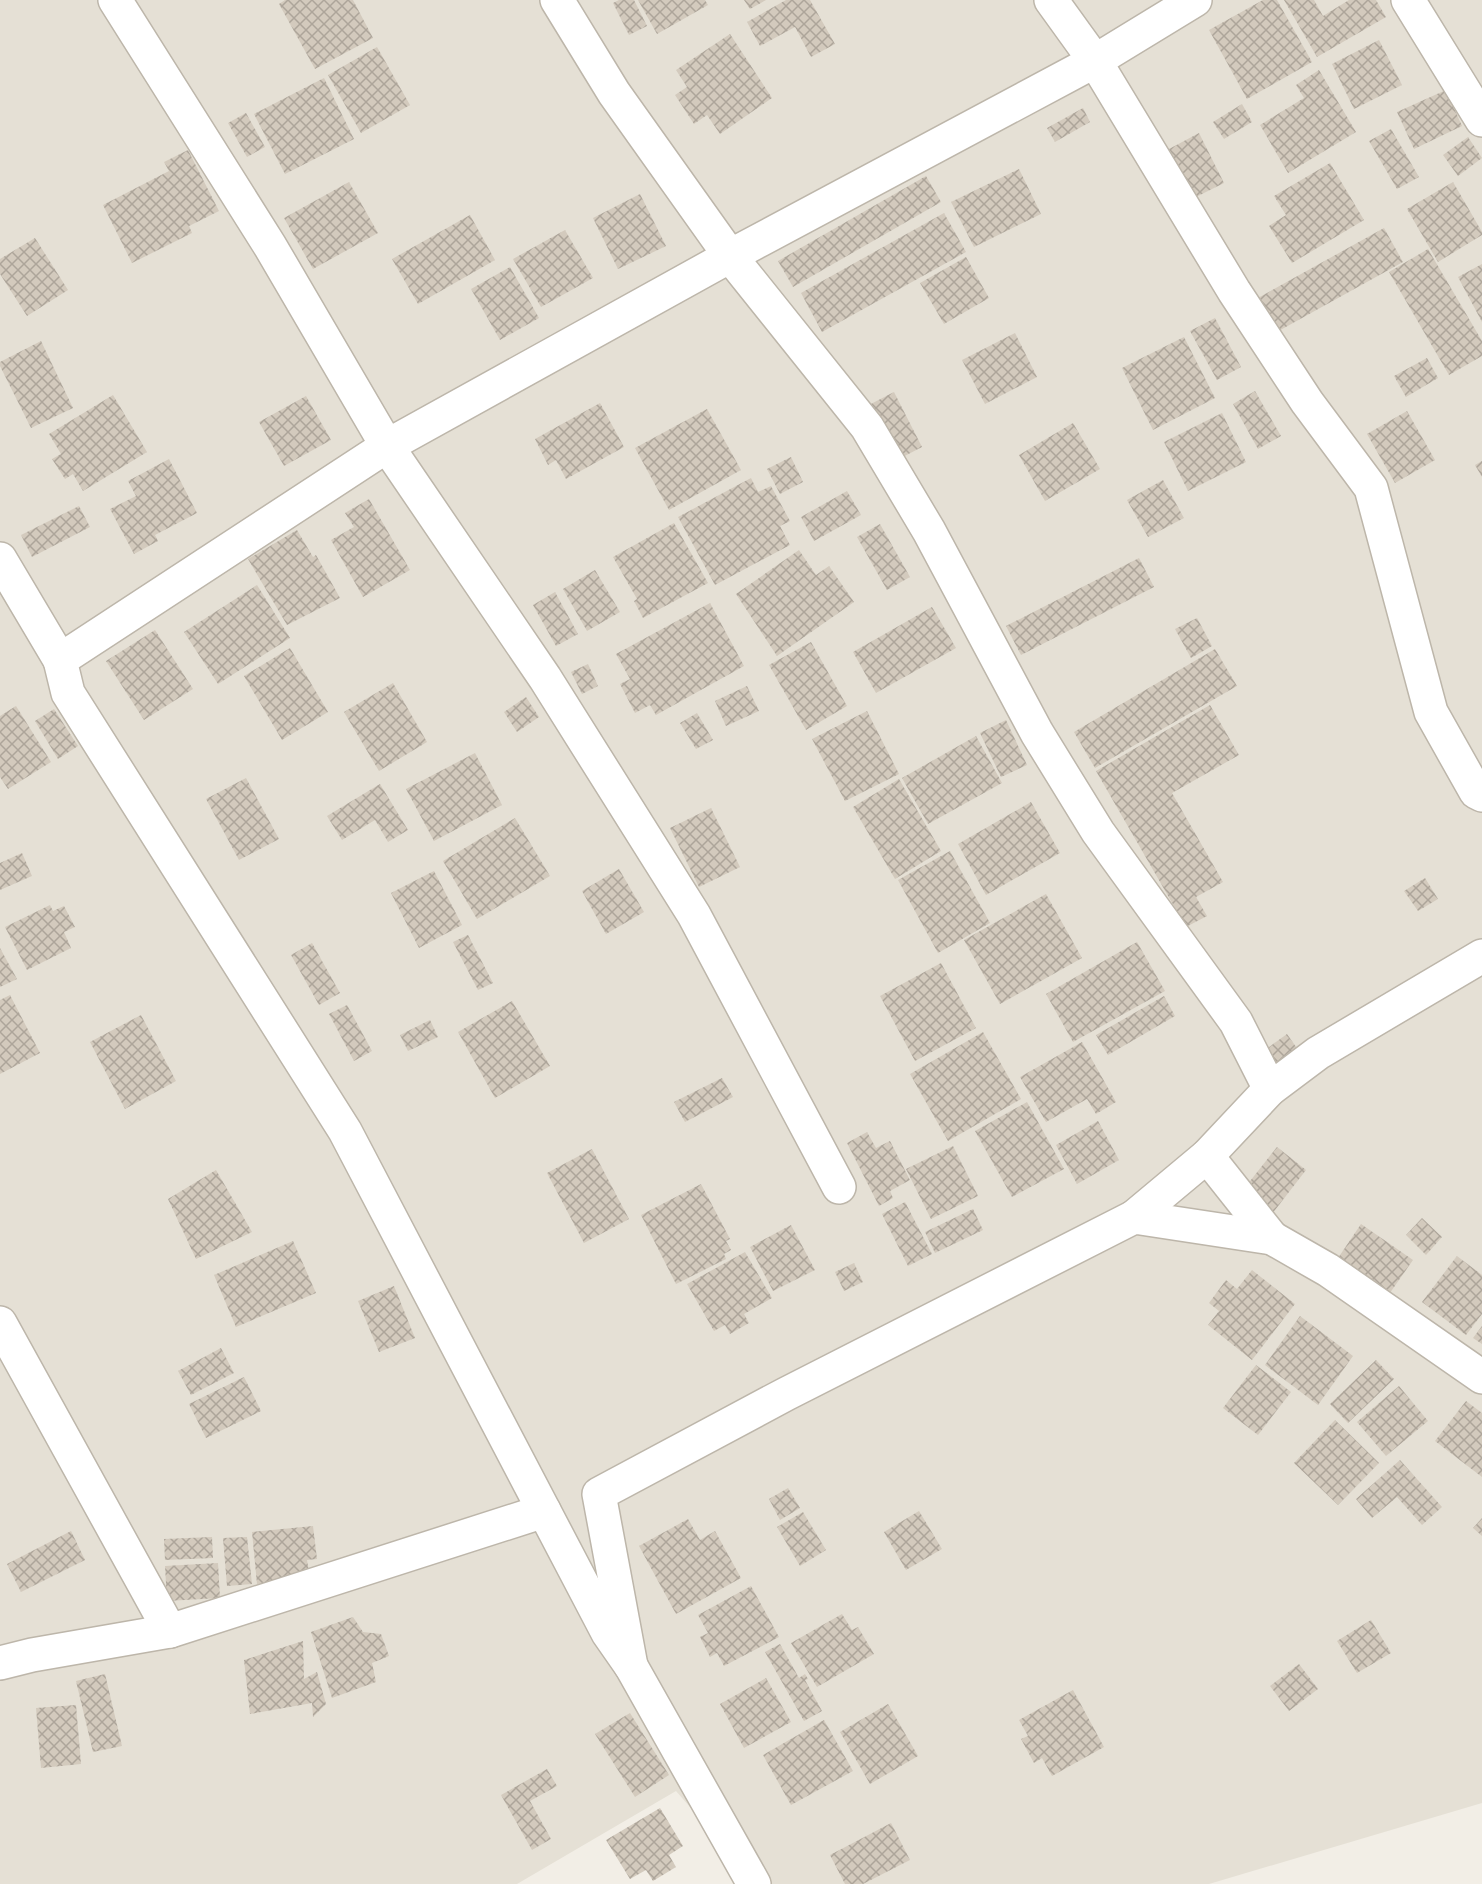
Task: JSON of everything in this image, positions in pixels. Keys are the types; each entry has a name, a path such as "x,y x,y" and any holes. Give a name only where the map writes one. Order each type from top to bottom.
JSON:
{"street":[{"path":"115,0 270,246 387,446 545,678 694,915 839,1188"},
{"path":"557,0 614,93 730,256 867,427 929,531 1037,734 1098,832 1236,1022 1270,1089"},
{"path":"1051,0 1095,61 1234,291 1306,402 1371,488 1431,712 1476,792 1482,795"},
{"path":"60,660 387,446 730,256 1095,61 1195,0"},
{"path":"1408,0 1482,120"},
{"path":"0,559 60,660 68,693 345,1131 608,1633 631,1666 754,1884"},
{"path":"631,1666 599,1494 786,1394 1134,1217 1207,1156 1270,1089 1318,1053 1482,956"},
{"path":"1207,1156 1272,1238"},
{"path":"1134,1217 1272,1238 1328,1270 1482,1377"},
{"path":"0,1323 170,1631"},
{"path":"0,1663 32,1655 170,1631 544,1511"}],"shaded area":[{"path":"0,0 1482,0 1482,1803 1209,1884 757,1884 676,1791 517,1884 0,1884"}],"building":[{"path":"285,0 353,0 373,38 315,69 279,4"},
{"path":"619,0 634,0 647,26 629,35 613,3"},
{"path":"638,0 705,0 708,5 657,34"},
{"path":"744,0 766,0 750,9"},
{"path":"786,0 810,0 835,44 811,57 795,27 760,46 747,22"},
{"path":"1263,0 1277,0 1312,62 1247,99 1209,30"},
{"path":"1284,0 1314,0 1323,16 1349,0 1376,0 1386,17 1317,57"},
{"path":"730,34 772,98 720,134 707,115 694,124 675,95 687,87 676,70"},
{"path":"1379,40 1402,85 1354,109 1332,64"},
{"path":"377,47 410,105 361,133 328,75"},
{"path":"1319,70 1356,132 1288,173 1260,125 1304,98 1296,85"},
{"path":"324,78 354,139 285,174 254,114"},
{"path":"1446,90 1462,126 1414,149 1397,112"},
{"path":"1242,104 1252,122 1224,139 1213,122"},
{"path":"1083,108 1090,122 1055,142 1047,128"},
{"path":"246,113 265,147 247,157 228,123"},
{"path":"1391,129 1419,177 1397,189 1369,141"},
{"path":"1199,133 1224,183 1194,198 1169,149"},
{"path":"1468,137 1482,158 1458,176 1443,155"},
{"path":"188,150 219,211 189,226 192,233 132,263 103,205 169,171 164,162"},
{"path":"1330,163 1364,220 1292,263 1269,226 1286,215 1274,196"},
{"path":"1019,169 1041,214 974,247 951,202"},
{"path":"926,176 941,202 793,287 778,261"},
{"path":"349,182 378,233 313,269 284,218"},
{"path":"1453,182 1482,235 1438,262 1407,209"},
{"path":"640,194 666,246 618,269 593,218"},
{"path":"944,213 966,252 822,332 801,293"},
{"path":"470,215 495,260 418,304 392,259"},
{"path":"1384,228 1403,262 1275,333 1256,299"},
{"path":"565,230 593,278 541,307 513,259"},
{"path":"35,238 68,290 27,316 0,274 0,259"},
{"path":"1428,249 1482,341 1482,356 1449,375 1389,272"},
{"path":"966,257 989,298 944,324 920,283"},
{"path":"1482,264 1482,322 1458,277"},
{"path":"510,267 539,318 500,340 471,289"},
{"path":"1215,318 1241,367 1217,380 1190,331"},
{"path":"1015,333 1037,377 985,404 962,360"},
{"path":"1184,337 1215,398 1153,430 1122,368"},
{"path":"41,341 73,408 31,428 0,362"},
{"path":"1427,358 1438,378 1406,397 1394,376"},
{"path":"1255,391 1281,436 1258,449 1233,404"},
{"path":"894,392 922,447 895,461 867,406"},
{"path":"113,395 147,452 83,491 73,474 65,479 52,459 61,454 49,434"},
{"path":"306,396 331,440 284,466 259,422"},
{"path":"600,403 624,447 566,479 556,460 548,465 535,439"},
{"path":"707,409 741,470 669,510 635,448"},
{"path":"1407,411 1435,460 1395,483 1367,434"},
{"path":"1222,413 1246,462 1188,491 1164,442"},
{"path":"1073,423 1100,469 1045,501 1019,455"},
{"path":"791,457 803,482 780,494 767,469"},
{"path":"169,459 197,513 155,535 158,541 134,554 110,509 136,496 128,481"},
{"path":"1482,461 1482,477 1475,465"},
{"path":"751,478 758,492 771,486 790,521 780,526 790,545 715,585 678,517"},
{"path":"1163,480 1184,518 1148,537 1127,500"},
{"path":"847,491 861,515 814,541 801,517"},
{"path":"369,499 410,570 363,597 331,540 354,527 345,513"},
{"path":"79,506 90,527 32,557 21,535"},
{"path":"674,523 708,583 643,618 634,601 637,599 613,557"},
{"path":"880,524 910,577 887,590 857,537"},
{"path":"297,530 313,557 316,555 340,598 287,625 248,559"},
{"path":"799,550 816,575 829,566 854,602 777,656 736,594"},
{"path":"1139,558 1154,587 1021,655 1006,626"},
{"path":"595,570 620,612 587,631 563,589"},
{"path":"257,585 290,638 218,684 184,632"},
{"path":"555,592 578,634 556,646 533,605"},
{"path":"710,603 744,666 656,715 650,705 635,713 620,684 630,679 616,654"},
{"path":"932,607 956,648 876,693 853,652"},
{"path":"1197,618 1212,646 1191,658 1175,629"},
{"path":"155,630 193,689 144,720 106,661"},
{"path":"811,642 847,706 806,730 769,665"},
{"path":"290,648 328,712 282,740 244,676"},
{"path":"1215,649 1237,686 1095,768 1074,732"},
{"path":"588,664 598,686 582,694 571,672"},
{"path":"393,683 427,742 379,771 344,712"},
{"path":"747,686 759,711 726,726 715,701"},
{"path":"526,697 539,717 517,732 504,712"},
{"path":"1210,705 1239,755 1172,793 1223,882 1196,897 1207,916 1186,927 1096,771"},
{"path":"16,706 51,762 8,789 0,777 0,716"},
{"path":"54,709 78,746 58,759 35,721"},
{"path":"867,711 899,774 845,801 812,739"},
{"path":"697,713 713,740 696,749 680,723"},
{"path":"1006,720 1027,765 1001,777 980,733"},
{"path":"976,736 1002,783 928,824 902,778"},
{"path":"475,753 502,805 434,841 406,789"},
{"path":"246,778 279,839 239,860 206,799"},
{"path":"899,779 941,851 895,879 853,807"},
{"path":"380,784 408,830 388,842 375,820 342,840 327,816"},
{"path":"1031,802 1060,853 986,895 958,844"},
{"path":"711,808 740,867 699,887 670,828"},
{"path":"515,818 550,876 477,919 443,861"},
{"path":"950,851 990,923 938,953 898,880"},
{"path":"22,853 32,876 0,890 0,863"},
{"path":"619,869 644,912 606,934 582,891"},
{"path":"434,871 462,925 419,948 391,893"},
{"path":"1425,878 1438,899 1418,911 1404,891"},
{"path":"1046,894 1082,958 1000,1004 964,940"},
{"path":"50,905 53,911 64,906 75,927 64,932 71,948 27,970 5,927"},
{"path":"468,935 493,983 478,990 453,942"},
{"path":"1137,942 1165,991 1073,1042 1046,994"},
{"path":"312,943 340,993 319,1005 291,955"},
{"path":"0,948 17,979 0,987"},
{"path":"941,963 976,1028 915,1061 880,996"},
{"path":"10,995 40,1053 0,1074 0,1000"},
{"path":"1164,996 1175,1016 1108,1055 1096,1035"},
{"path":"512,1001 550,1066 495,1098 458,1032"},
{"path":"347,1005 372,1051 354,1061 329,1014"},
{"path":"141,1015 176,1081 125,1109 90,1042"},
{"path":"430,1020 438,1037 408,1051 400,1035"},
{"path":"983,1032 1021,1099 948,1141 910,1074"},
{"path":"1287,1034 1301,1054 1279,1070 1265,1050"},
{"path":"1082,1042 1116,1102 1096,1114 1087,1099 1046,1122 1020,1077"},
{"path":"722,1078 733,1097 685,1122 674,1102"},
{"path":"1027,1102 1064,1169 1012,1197 975,1131"},
{"path":"1098,1121 1119,1160 1077,1184 1056,1145"},
{"path":"867,1132 876,1148 890,1141 910,1180 890,1191 893,1198 879,1206 847,1143"},
{"path":"953,1146 978,1196 931,1219 906,1169"},
{"path":"1277,1147 1306,1170 1272,1214 1243,1190"},
{"path":"592,1149 629,1219 584,1243 547,1173"},
{"path":"216,1170 252,1232 196,1259 168,1199"},
{"path":"701,1184 730,1239 726,1241 731,1250 724,1254 726,1259 676,1284 641,1215"},
{"path":"905,1202 932,1254 908,1266 882,1214"},
{"path":"973,1209 983,1230 935,1253 925,1232"},
{"path":"1422,1218 1442,1237 1426,1255 1406,1235"},
{"path":"1361,1224 1413,1260 1385,1300 1334,1264"},
{"path":"791,1225 815,1270 773,1291 750,1247"},
{"path":"293,1241 316,1293 236,1327 214,1275"},
{"path":"745,1252 772,1298 744,1314 749,1323 730,1334 725,1325 714,1331 687,1284"},
{"path":"1457,1256 1482,1275 1482,1314 1466,1335 1422,1302"},
{"path":"854,1263 863,1282 844,1291 835,1272"},
{"path":"1252,1270 1295,1304 1252,1360 1208,1325 1219,1311 1209,1303 1226,1280 1237,1289"},
{"path":"394,1286 415,1338 379,1352 358,1301"},
{"path":"1300,1316 1353,1356 1318,1405 1265,1365"},
{"path":"1482,1326 1482,1344 1473,1338"},
{"path":"221,1348 234,1373 191,1395 178,1371"},
{"path":"1376,1360 1394,1379 1348,1423 1330,1404"},
{"path":"1256,1365 1291,1392 1258,1435 1223,1408"},
{"path":"244,1377 261,1411 206,1438 189,1404"},
{"path":"1399,1386 1428,1421 1386,1456 1357,1422"},
{"path":"1466,1401 1482,1413 1482,1477 1435,1441"},
{"path":"1335,1420 1379,1463 1338,1505 1294,1463"},
{"path":"1400,1460 1442,1507 1422,1525 1397,1497 1372,1518 1356,1499"},
{"path":"788,1488 800,1508 780,1520 769,1499"},
{"path":"919,1511 942,1549 906,1570 884,1532"},
{"path":"803,1512 826,1550 800,1566 777,1527"},
{"path":"1482,1518 1482,1536 1473,1528"},
{"path":"688,1519 700,1540 715,1531 741,1578 676,1614 639,1546"},
{"path":"313,1526 317,1559 307,1560 310,1578 257,1584 252,1532"},
{"path":"71,1531 85,1560 21,1592 7,1564"},
{"path":"212,1537 213,1558 165,1560 164,1539"},
{"path":"247,1537 252,1584 227,1586 223,1538"},
{"path":"218,1563 220,1598 167,1601 165,1566"},
{"path":"751,1586 779,1637 724,1666 717,1653 710,1657 700,1637 708,1633 698,1615"},
{"path":"842,1614 852,1630 858,1627 874,1654 817,1687 791,1643"},
{"path":"353,1617 363,1632 381,1634 389,1656 372,1663 376,1682 332,1698 311,1632"},
{"path":"1371,1620 1391,1653 1357,1673 1337,1641"},
{"path":"303,1641 304,1679 317,1672 326,1704 313,1717 312,1703 250,1714 244,1660"},
{"path":"780,1644 799,1678 805,1674 808,1679 805,1680 822,1711 804,1721 765,1652"},
{"path":"1299,1664 1318,1689 1289,1711 1270,1686"},
{"path":"105,1674 122,1746 93,1752 76,1681"},
{"path":"766,1678 791,1722 744,1748 720,1704"},
{"path":"1073,1690 1104,1747 1052,1776 1042,1758 1034,1763 1021,1739 1028,1736 1019,1720"},
{"path":"888,1704 918,1756 870,1784 840,1732"},
{"path":"76,1705 81,1764 41,1768 36,1708"},
{"path":"630,1713 669,1775 635,1797 595,1734"},
{"path":"824,1720 853,1771 791,1805 763,1755"},
{"path":"547,1769 557,1786 530,1801 551,1839 532,1850 501,1795"},
{"path":"660,1808 683,1846 669,1855 676,1867 653,1881 646,1870 630,1879 606,1840"},
{"path":"891,1823 910,1860 863,1884 845,1884 830,1855"}]}
